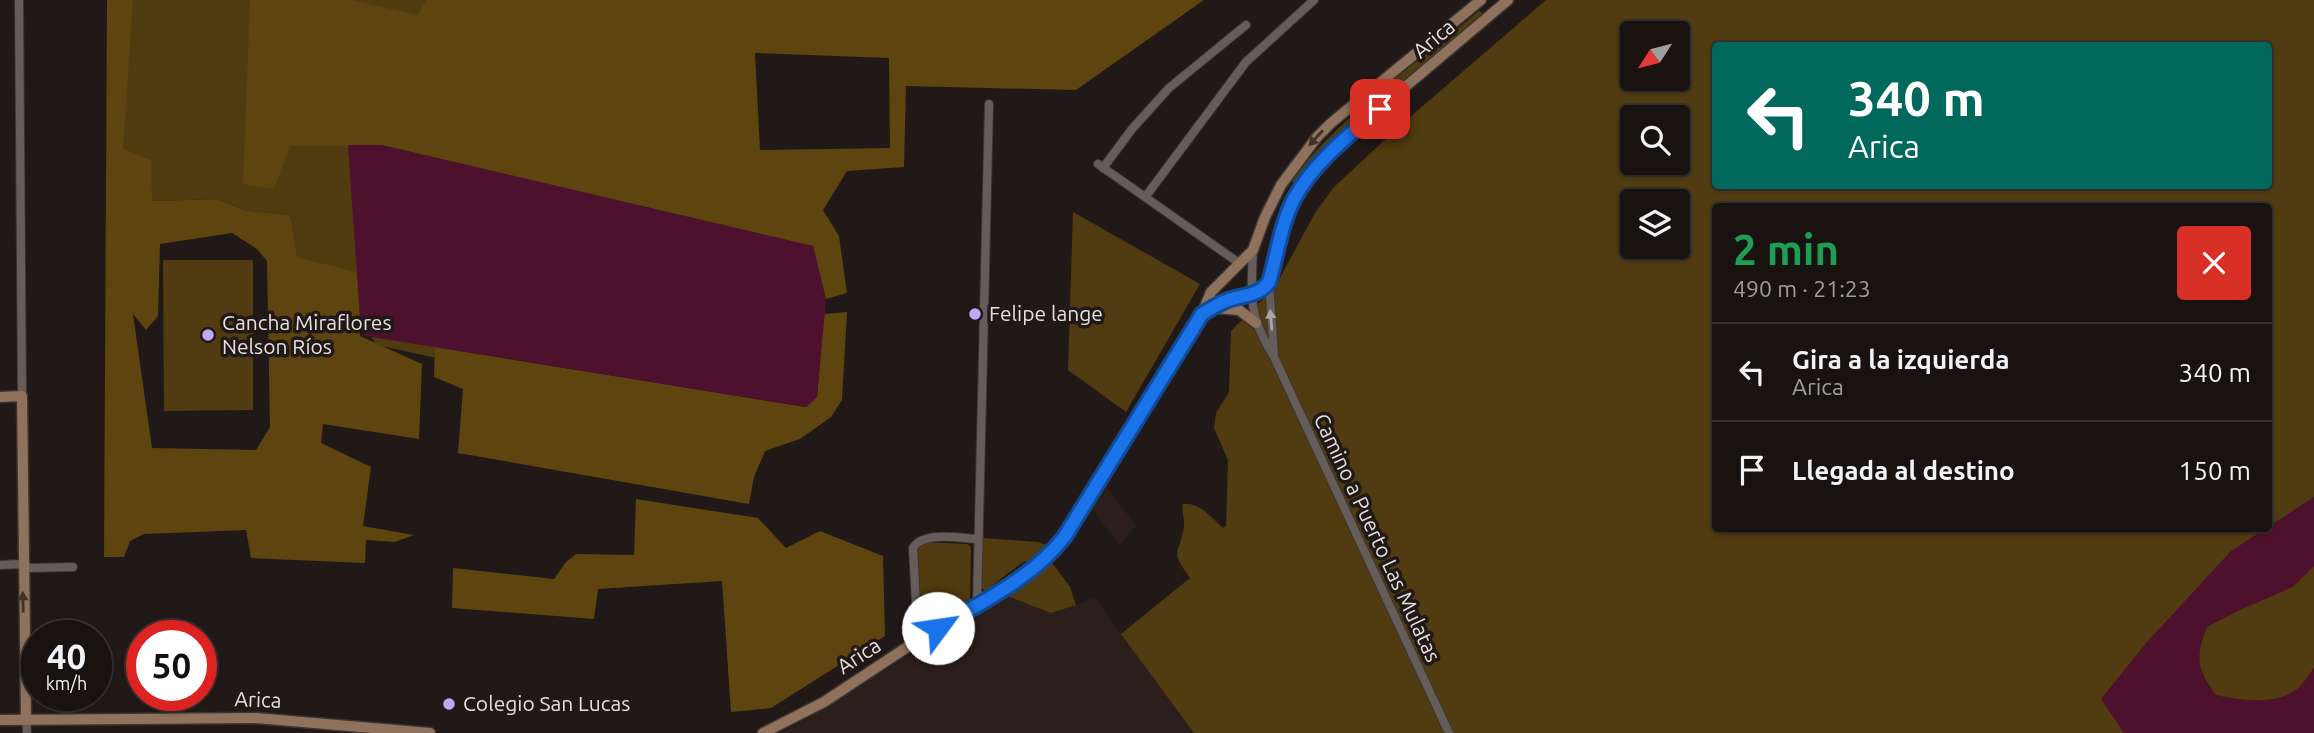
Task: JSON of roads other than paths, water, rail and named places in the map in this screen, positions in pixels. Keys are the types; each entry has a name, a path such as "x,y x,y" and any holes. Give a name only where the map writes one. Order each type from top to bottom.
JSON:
{"main road":[{"name":"Arica","path":"763,733 824,702 918,640 1012,583 1051,554 1065,536 1206,311 1211,292 1253,250 1281,185 1317,137 1481,0"},
{"name":"Arica","path":"1269,282 1294,199 1322,160 1508,0"},
{"path":"1206,311 1229,300 1260,292 1269,282"},
{"path":"1206,311 1239,310 1256,323"},
{"path":"0,397 22,396 26,719"},
{"name":"Arica","path":"0,720 256,718 430,733"}],"street":[{"path":"19,0 22,396"},
{"path":"1146,196 1246,62 1314,0"},
{"path":"1239,263 1101,166 1169,88 1246,25"},
{"path":"977,605 989,104"},
{"name":"Camino a Puerto Las Mulatas","path":"1253,250 1252,294 1256,323 1449,733"},
{"name":"Camino a Puerto Las Mulatas","path":"1269,282 1274,357"},
{"path":"918,640 913,548 915,543 926,537 977,539"},
{"path":"0,565 23,564 30,568 73,567"},
{"path":"26,719 27,733"}],"place":[{"name":"Felipe lange","path":"975,314"},
{"name":"Cancha Miraflores Nelson Ríos","path":"208,335"},
{"name":"Colegio San Lucas","path":"449,704"}]}
